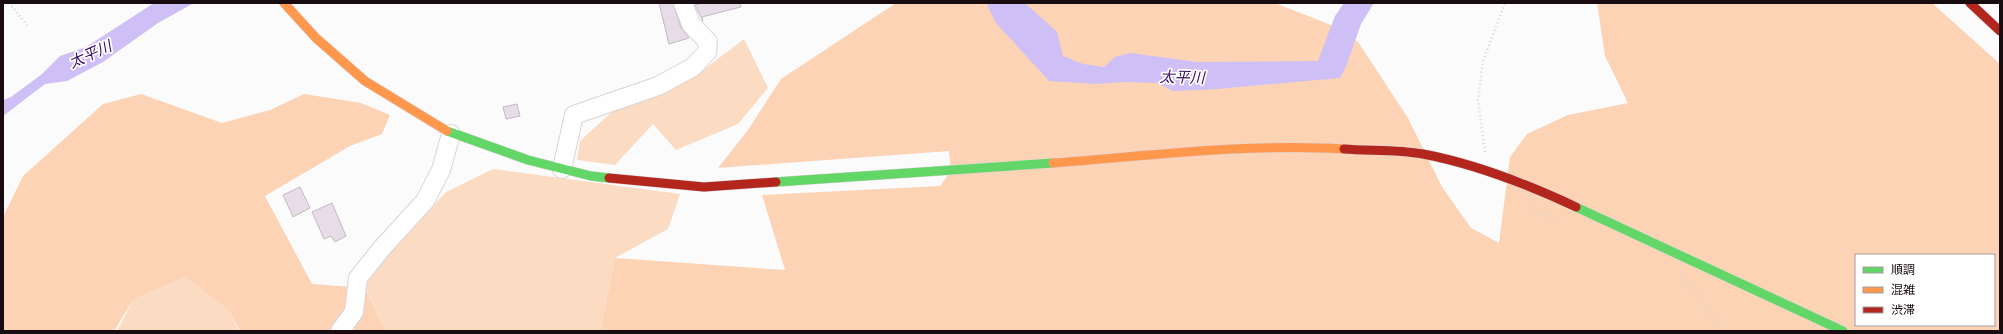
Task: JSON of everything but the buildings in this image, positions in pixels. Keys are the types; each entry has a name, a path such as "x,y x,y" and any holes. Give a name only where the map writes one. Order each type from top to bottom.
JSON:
{"main road":[{"path":"284,3 316,38 365,81 451,134 562,169 591,176 704,187 1033,165 1240,149 1312,147 1422,154 1488,171 1530,186 1843,331"},
{"path":"1970,3 2000,31"}],"street":[{"path":"562,169 574,116 658,86 693,67 707,52 708,42 691,24 683,3"},
{"path":"340,331 354,312 358,278 382,248 425,201 440,170 451,134"}],"path":[{"path":"9,3 28,26"},
{"path":"1488,171 1478,100 1483,61 1505,3"},
{"path":"1530,186 1526,196 1528,206 1537,212 1567,224"},
{"path":"1675,274 1681,277 1694,290 1724,331"}],"shaded area":[{"path":"896,3 1275,3 1336,27 1358,42 1408,118 1442,187 1471,228 1499,243 1510,157 1527,134 1568,115 1628,103 1605,56 1597,3 1932,3 2000,64 2000,331 600,331 615,258 785,270 762,195 940,186 951,171 949,151 718,168 748,130 781,79"},
{"path":"744,39 768,88 738,124 676,150 653,124 615,165 577,160 580,141 615,109 690,80"},
{"path":"141,94 222,123 270,110 304,94 361,103 390,115 382,134 350,146 265,196 312,284 365,288 386,331 240,331 228,310 185,277 133,300 114,331 3,331 3,217 23,176 103,104"},
{"path":"493,169 680,194 668,229 615,258 600,331 386,331 362,281 446,192"},
{"path":"185,277 228,310 239,331 117,331 133,300"}],"water":[{"name":"太平川","path":"154,3 194,3 158,23 103,62 67,81 45,84 3,116 3,100 11,97 42,74 60,56 86,47"},
{"name":"太平川","path":"986,3 1025,3 1057,32 1063,56 1083,64 1104,67 1115,57 1130,53 1197,62 1318,61 1335,16 1344,3 1374,3 1361,24 1347,64 1340,78 1217,89 1173,91 1157,83 1124,82 1097,84 1049,81 996,23"}],"traffic: fast":[{"path":"447,131 528,160 591,176 609,178"},
{"path":"776,182 1053,163"},
{"path":"1576,207 1843,331"}],"traffic: slow":[{"path":"284,3 316,38 365,81 447,131"},
{"path":"1053,163 1235,149 1344,149"}],"traffic: jam":[{"path":"1970,3 2000,31"},
{"path":"1344,149 1403,151 1443,158 1482,169 1539,190 1576,207"},
{"path":"609,178 704,187 776,182"}]}
